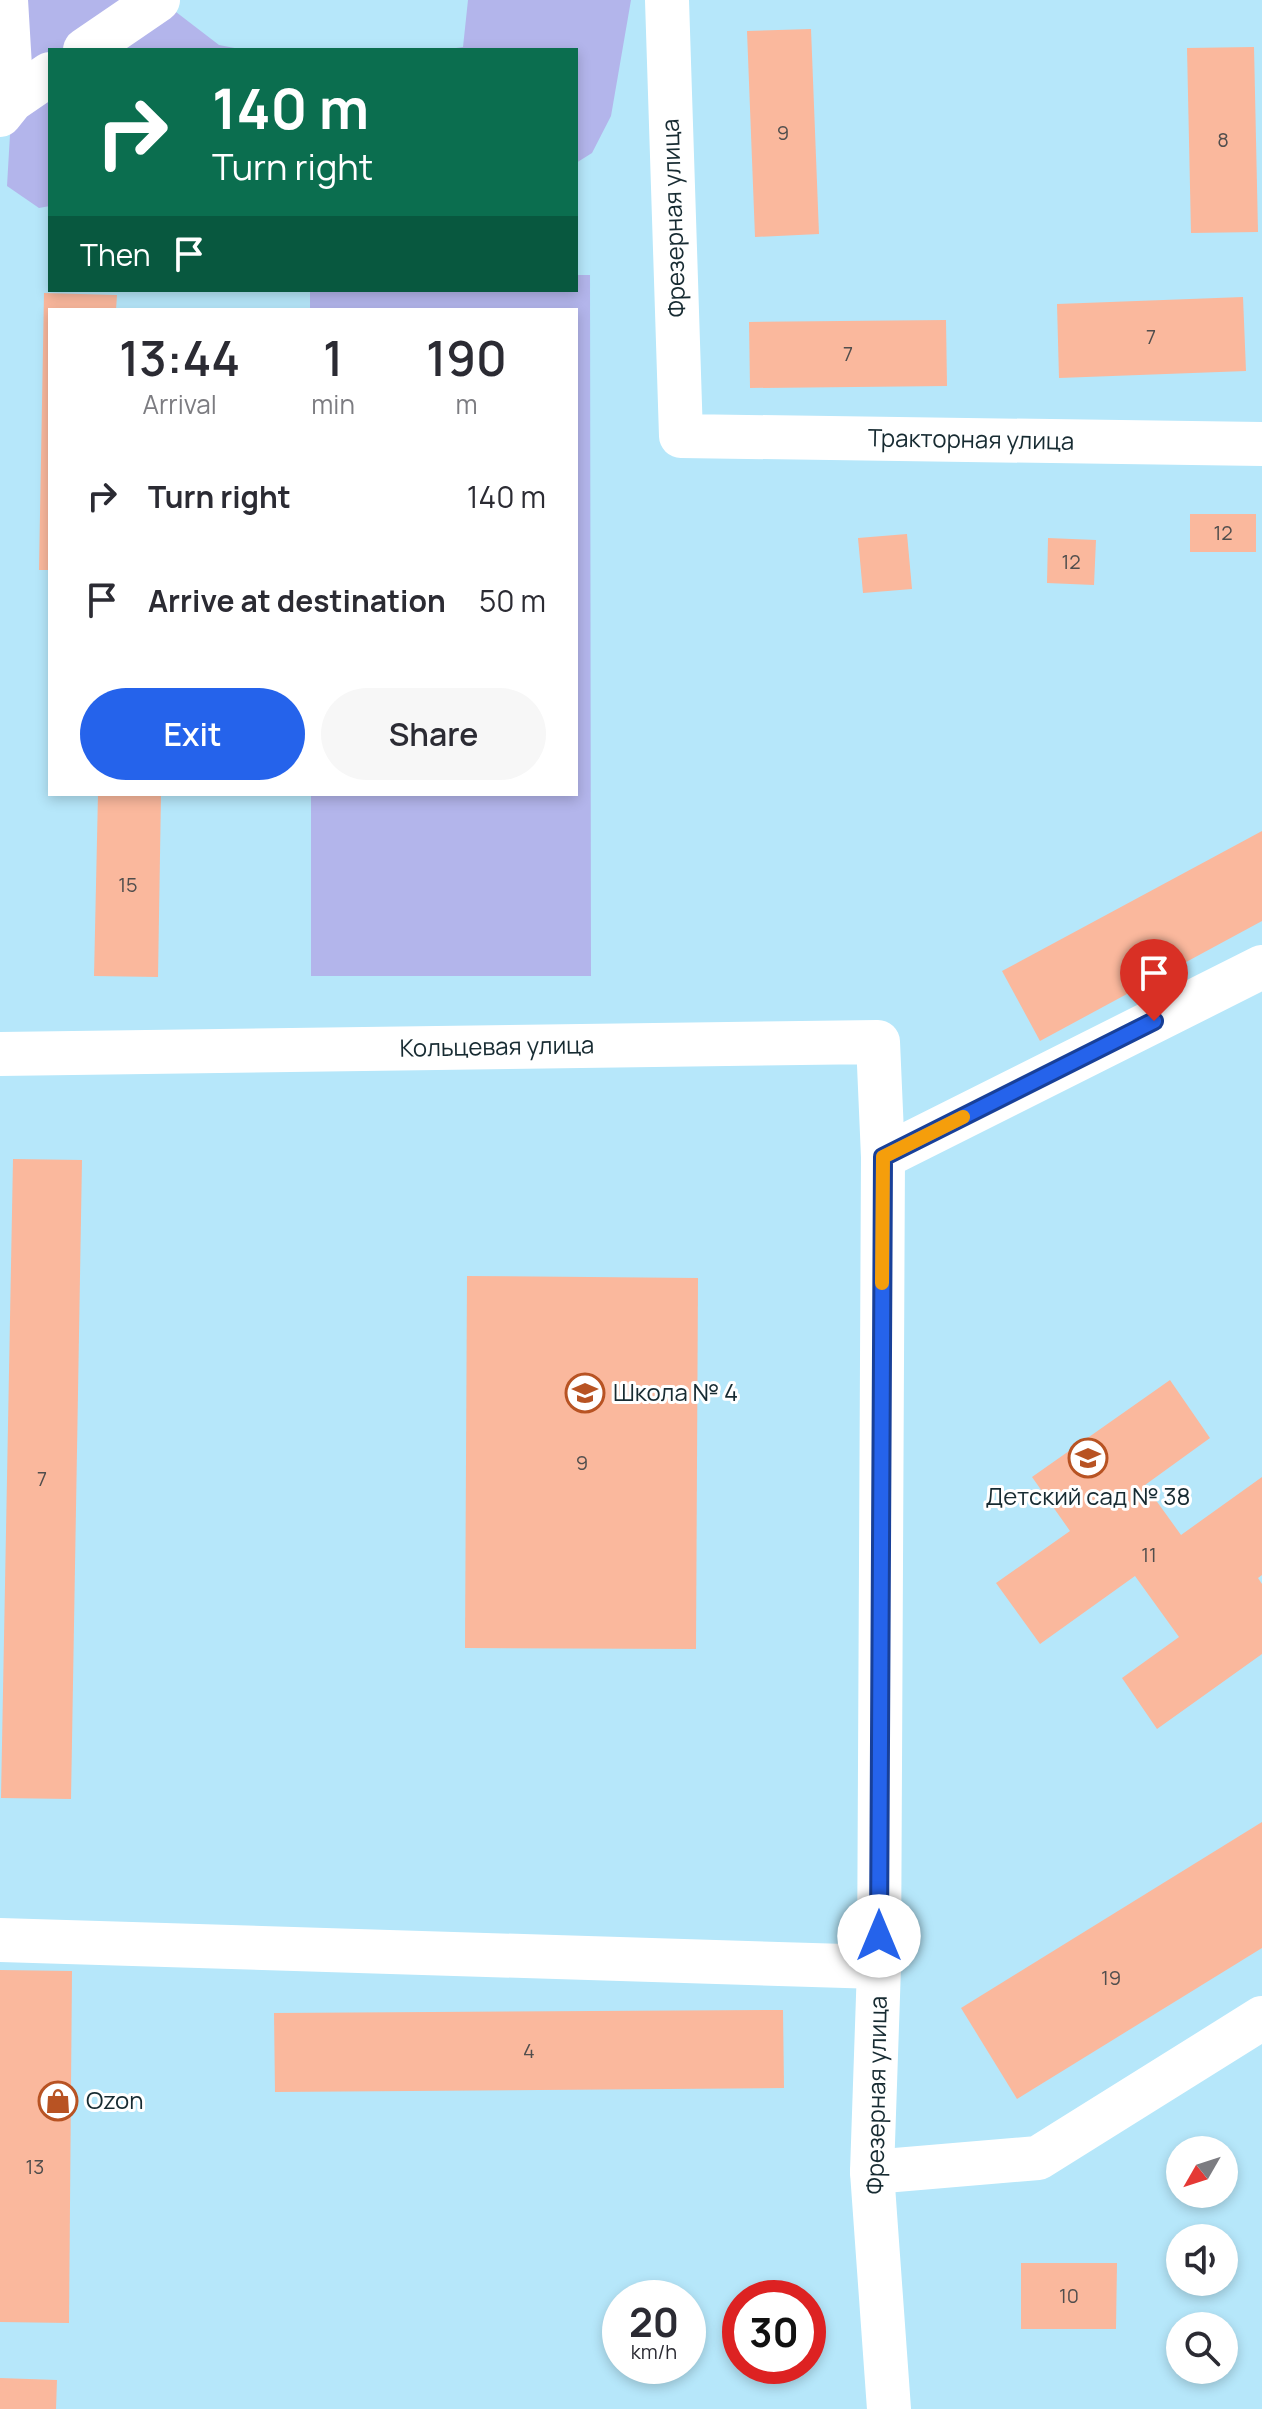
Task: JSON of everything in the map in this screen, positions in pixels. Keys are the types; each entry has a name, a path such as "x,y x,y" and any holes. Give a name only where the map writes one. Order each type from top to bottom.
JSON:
{"street":[{"path":"6,0 6,108"},
{"path":"88,48 158,0"},
{"name":"Фрезерная улица","path":"667,0 681,436"},
{"path":"6,108 48,76"},
{"name":"Тракторная улица","path":"681,436 1262,444"},
{"path":"883,1157 1262,967"},
{"name":"Кольцевая улица","path":"0,1054 878,1042 883,1157"},
{"name":"Фрезерная улица","path":"883,1157 879,1967 872,2172 889,2409"},
{"path":"0,1940 879,1967"},
{"path":"872,2172 1038,2158 1262,2018"}],"shaded area":[{"path":"24,0 178,0 176,12 219,45 235,48 48,48 48,206 39,208 7,186 12,100"},
{"path":"468,0 631,0 611,116 592,153 578,162 578,48 456,48 463,47"},
{"path":"578,275 590,275 591,976 311,976 311,796 578,796 578,308 310,308 310,292 578,292"}],"building":[{"path":"811,29 819,234 755,237 747,31"},
{"path":"1254,47 1258,232 1191,233 1187,48"},
{"path":"44,293 117,295 116,308 48,308 48,570 39,570"},
{"path":"1243,297 1246,371 1059,378 1057,304"},
{"path":"946,320 947,386 750,388 749,322"},
{"path":"1190,514 1256,514 1256,552 1190,552"},
{"path":"907,534 912,589 863,593 858,538"},
{"path":"1048,538 1096,540 1094,585 1047,583"},
{"path":"98,796 161,796 158,977 94,976"},
{"path":"1262,831 1262,921 1040,1041 1002,971"},
{"path":"13,1159 82,1160 71,1799 1,1798"},
{"path":"467,1276 698,1278 696,1649 465,1648"},
{"path":"1170,1380 1210,1438 1145,1485 1181,1535 1262,1477 1262,1575 1258,1578 1262,1584 1262,1654 1157,1729 1122,1678 1179,1637 1135,1576 1040,1644 996,1583 1070,1531 1032,1477"},
{"path":"1262,1822 1262,1948 1017,2099 961,2008"},
{"path":"0,1970 72,1971 69,2323 0,2322"},
{"path":"783,2010 784,2088 275,2092 274,2013"},
{"path":"1021,2263 1117,2263 1116,2329 1021,2329"},
{"path":"0,2378 57,2380 56,2409 0,2409"}],"slow traffic":[{"path":"882,1283 883,1157 963,1117"}],"place":[{"name":"Школа № 4","path":"585,1393"},
{"name":"Детский сад № 38","path":"1088,1458"},
{"name":"Ozon","path":"58,2101"}],"route":[{"path":"879,1936 883,1157 1154,1021"}]}
